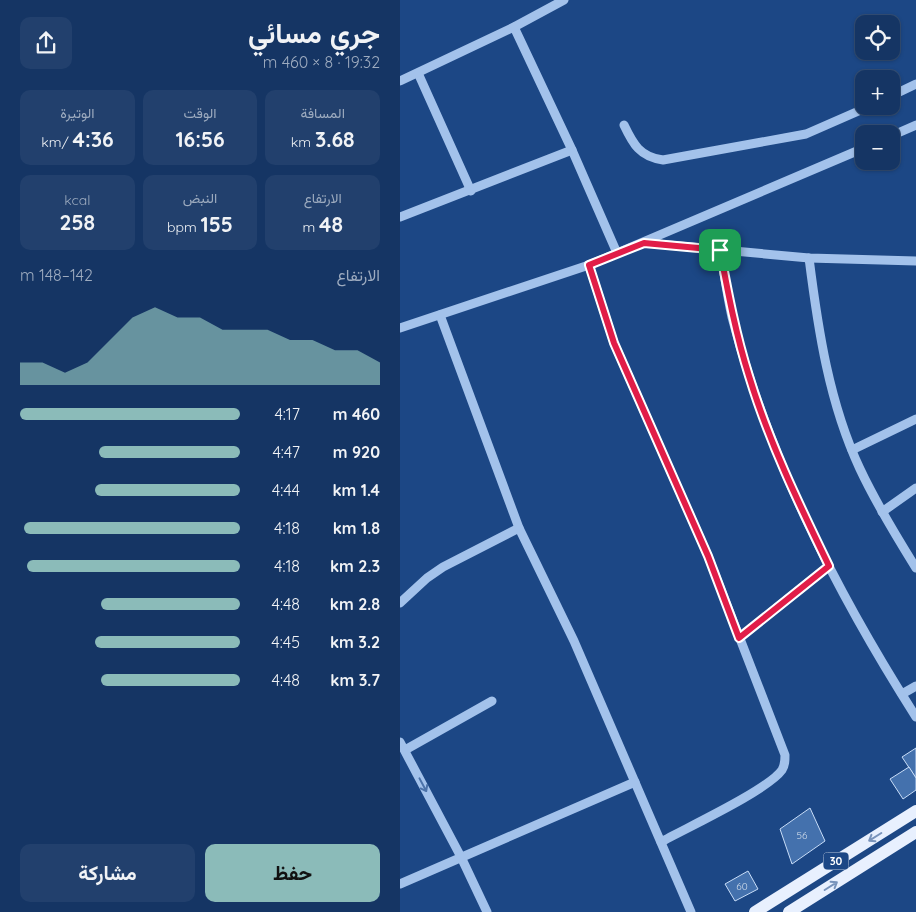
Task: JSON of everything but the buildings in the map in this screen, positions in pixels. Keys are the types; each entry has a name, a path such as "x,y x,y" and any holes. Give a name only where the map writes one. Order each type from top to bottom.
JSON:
{"main road":[{"name":"30","path":"755,912 916,811"},
{"name":"30","path":"789,912 916,832"}],"street":[{"path":"400,81 514,27 564,0"},
{"path":"514,27 572,150 617,253"},
{"path":"418,73 471,191"},
{"path":"900,92 916,84"},
{"path":"624,125 637,149 644,155 663,160 799,136 855,113"},
{"path":"900,132 916,125"},
{"path":"400,217 471,191 572,150"},
{"path":"400,328 589,265 855,152"},
{"path":"644,243 809,258 916,261"},
{"path":"720,250 732,315 749,378 789,482 829,566 870,645 916,717"},
{"path":"809,258 819,338 852,450 882,512 916,568"},
{"path":"589,265 614,343 708,556 783,747 785,764 781,772 753,792 661,842"},
{"path":"440,315 519,528 574,641 691,912"},
{"path":"852,450 916,419"},
{"path":"882,512 916,488"},
{"path":"400,603 427,578 443,567 519,528"},
{"path":"739,638 829,566"},
{"path":"902,694 916,686"},
{"path":"487,912 461,857 402,746 492,701"},
{"path":"400,884 635,782"}],"route":[{"path":"644,243 720,250 732,315 749,378 789,482 829,566 739,638 708,556 614,343 589,265 644,243"}]}
